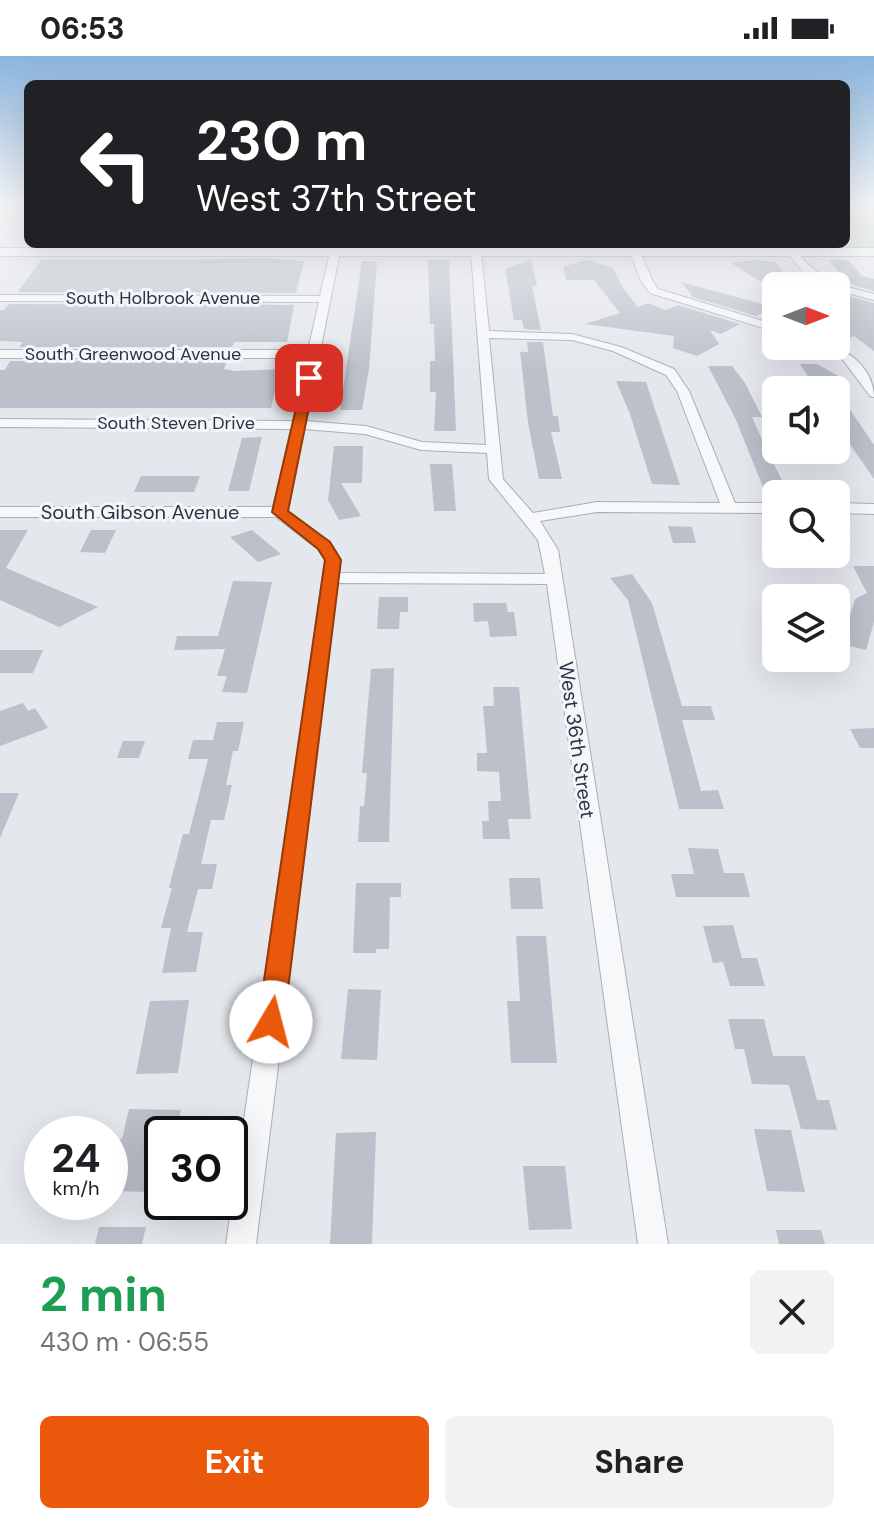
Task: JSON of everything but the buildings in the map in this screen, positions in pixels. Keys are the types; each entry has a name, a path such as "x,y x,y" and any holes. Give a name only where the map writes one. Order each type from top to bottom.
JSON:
{"street":[{"path":"241,1244 331,578 331,553 280,512 334,258"},
{"name":"West 36th Street","path":"477,258 496,479 548,542 653,1244"},
{"path":"637,258 654,291 762,325"},
{"path":"850,291 874,297"},
{"name":"South Holbrook Avenue","path":"0,298 325,299"},
{"path":"483,334 549,334 586,340 647,360 670,372 683,391 729,507"},
{"name":"South Greenwood Avenue","path":"0,354 313,354"},
{"path":"849,360 874,393"},
{"name":"South Steven Drive","path":"0,423 299,424 366,430 421,446 492,449"},
{"path":"528,518 597,507 762,508"},
{"path":"850,508 874,509"},
{"name":"South Gibson Avenue","path":"0,512 280,512"},
{"path":"331,578 554,579"}],"route":[{"path":"271,1022 333,560 324,546 280,512 309,378"}]}
